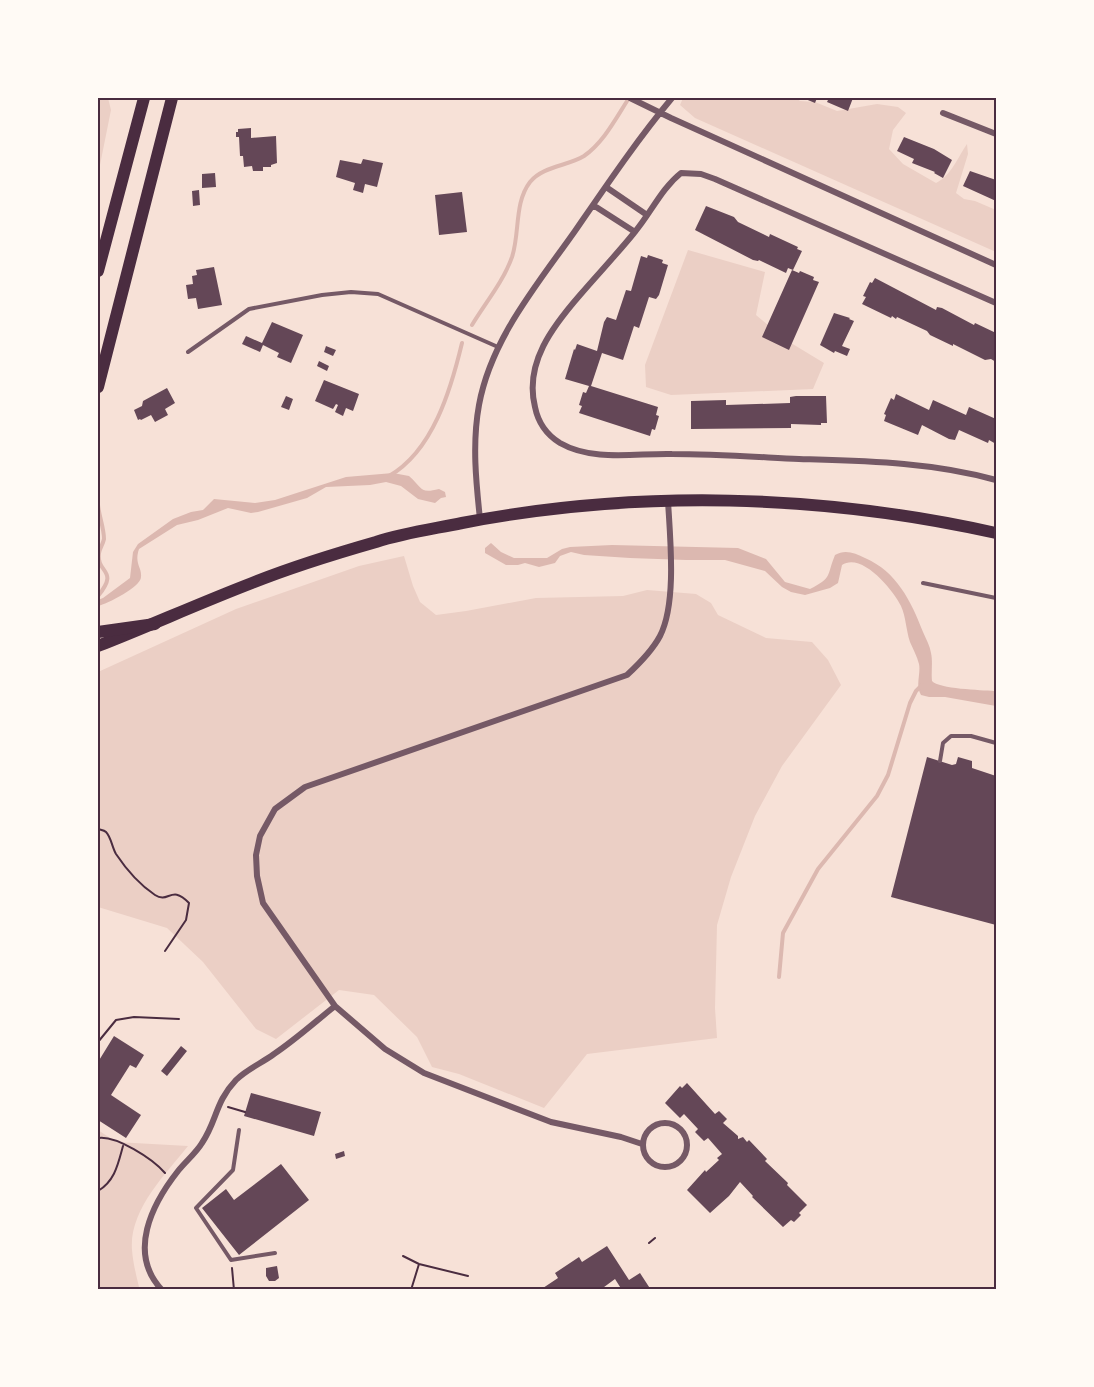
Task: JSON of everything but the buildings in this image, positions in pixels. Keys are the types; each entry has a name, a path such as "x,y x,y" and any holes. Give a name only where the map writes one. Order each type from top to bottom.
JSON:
{"main road":[{"path":"98,271 144,98"},
{"path":"98,387 172,98"},
{"path":"98,646 254,582 378,541 480,519 561,507 668,501 752,501 833,506 926,519 996,533"},
{"path":"98,632 155,624"}],"street":[{"path":"632,98 996,265"},
{"path":"480,519 476,427 484,385 498,347 520,308 672,98"},
{"path":"943,113 996,134"},
{"path":"996,303 701,174 681,173 671,181 635,232 562,315 537,360 532,388 537,418 546,432 561,443 582,451 613,456 671,454 876,461 934,466 996,480"},
{"path":"606,187 647,215"},
{"path":"593,205 635,232"},
{"path":"642,1144 621,1137 551,1122 424,1073 385,1049 335,1006 263,903 256,876 256,855 260,836 275,809 306,787 627,675 647,656 661,635 666,622 672,581 668,501"},
{"path":"162,1290 147,1263 144,1243 149,1219 163,1191 202,1143 221,1098 234,1082 293,1040 335,1006"},
{"path":"670,1123 682,1131 686,1137 687,1146 681,1161 663,1167 652,1163 647,1158 642,1144 649,1128 656,1124 670,1123"}],"lane":[{"path":"188,352 249,309 322,295 351,292 378,294 498,347"},
{"path":"923,583 996,598"},
{"path":"940,761 943,743 951,736 971,736 996,742"},
{"path":"239,1130 233,1170 196,1208 231,1260 275,1253"}],"path":[{"path":"98,829 109,835 116,853 127,868 156,896 164,898 179,894 189,903 186,920 165,951"},
{"path":"98,1042 116,1020 134,1017 179,1019"},
{"path":"226,1107 245,1112"},
{"path":"98,1138 106,1137 124,1144 157,1164 165,1173"},
{"path":"98,1191 114,1177 124,1144"},
{"path":"649,1243 655,1238"},
{"path":"403,1256 419,1264 468,1276"},
{"path":"231,1260 234,1290"},
{"path":"411,1290 419,1264"}],"shaded area":[{"path":"98,98 108,98 111,110 98,175"},
{"path":"683,98 796,98 800,101 815,102 837,111 877,104 898,107 906,113 893,130 889,149 903,164 936,183 950,171 967,144 968,154 956,193 964,199 996,210 996,252 695,118 680,105"},
{"path":"688,250 765,272 756,315 786,340 824,363 813,389 671,395 646,387 645,365"},
{"path":"393,473 409,476 424,490 439,489 445,492 446,497 435,503 418,499 401,486 386,482 326,487 307,498 258,512 251,513 228,508 198,520 177,525 139,549 137,558 141,574 140,581 123,594 98,606 98,600 130,578 133,552 138,544 173,519 203,510 214,499 255,503 275,500 346,477"},
{"path":"491,543 501,552 514,558 547,558 570,547 612,545 738,548 766,559 785,582 810,589 826,579 835,555 842,552 854,553 886,571 908,599 930,648 932,681 943,686 994,691 996,692 996,706 921,695 918,687 919,664 910,642 901,606 876,575 859,564 850,562 842,565 838,583 830,588 805,595 782,587 765,571 725,560 630,558 571,552 560,556 555,563 539,567 525,563 506,565 485,553 485,548"},
{"path":"404,556 420,602 436,615 536,598 623,596 647,590 696,594 711,603 718,615 766,638 812,642 828,660 841,685 782,766 755,816 731,877 717,925 715,1008 717,1038 587,1054 544,1108 459,1074 432,1067 417,1037 374,995 339,990 276,1039 256,1029 203,962 167,928 98,907 98,672 236,609 359,566"},
{"path":"98,1130 116,1142 188,1146 159,1181 136,1221 132,1250 139,1287 132,1289 98,1289"}],"waterway":[{"path":"98,98 98,137"},
{"path":"472,325 499,283 512,257 519,209 530,182 549,169 584,156 598,144 629,98"},
{"path":"389,476 404,465 429,435 446,399 462,343"},
{"path":"98,505 104,539 99,560 107,576 107,581 98,596"},
{"path":"779,977 783,933 818,869 877,796 888,775 910,703 922,685"}]}
